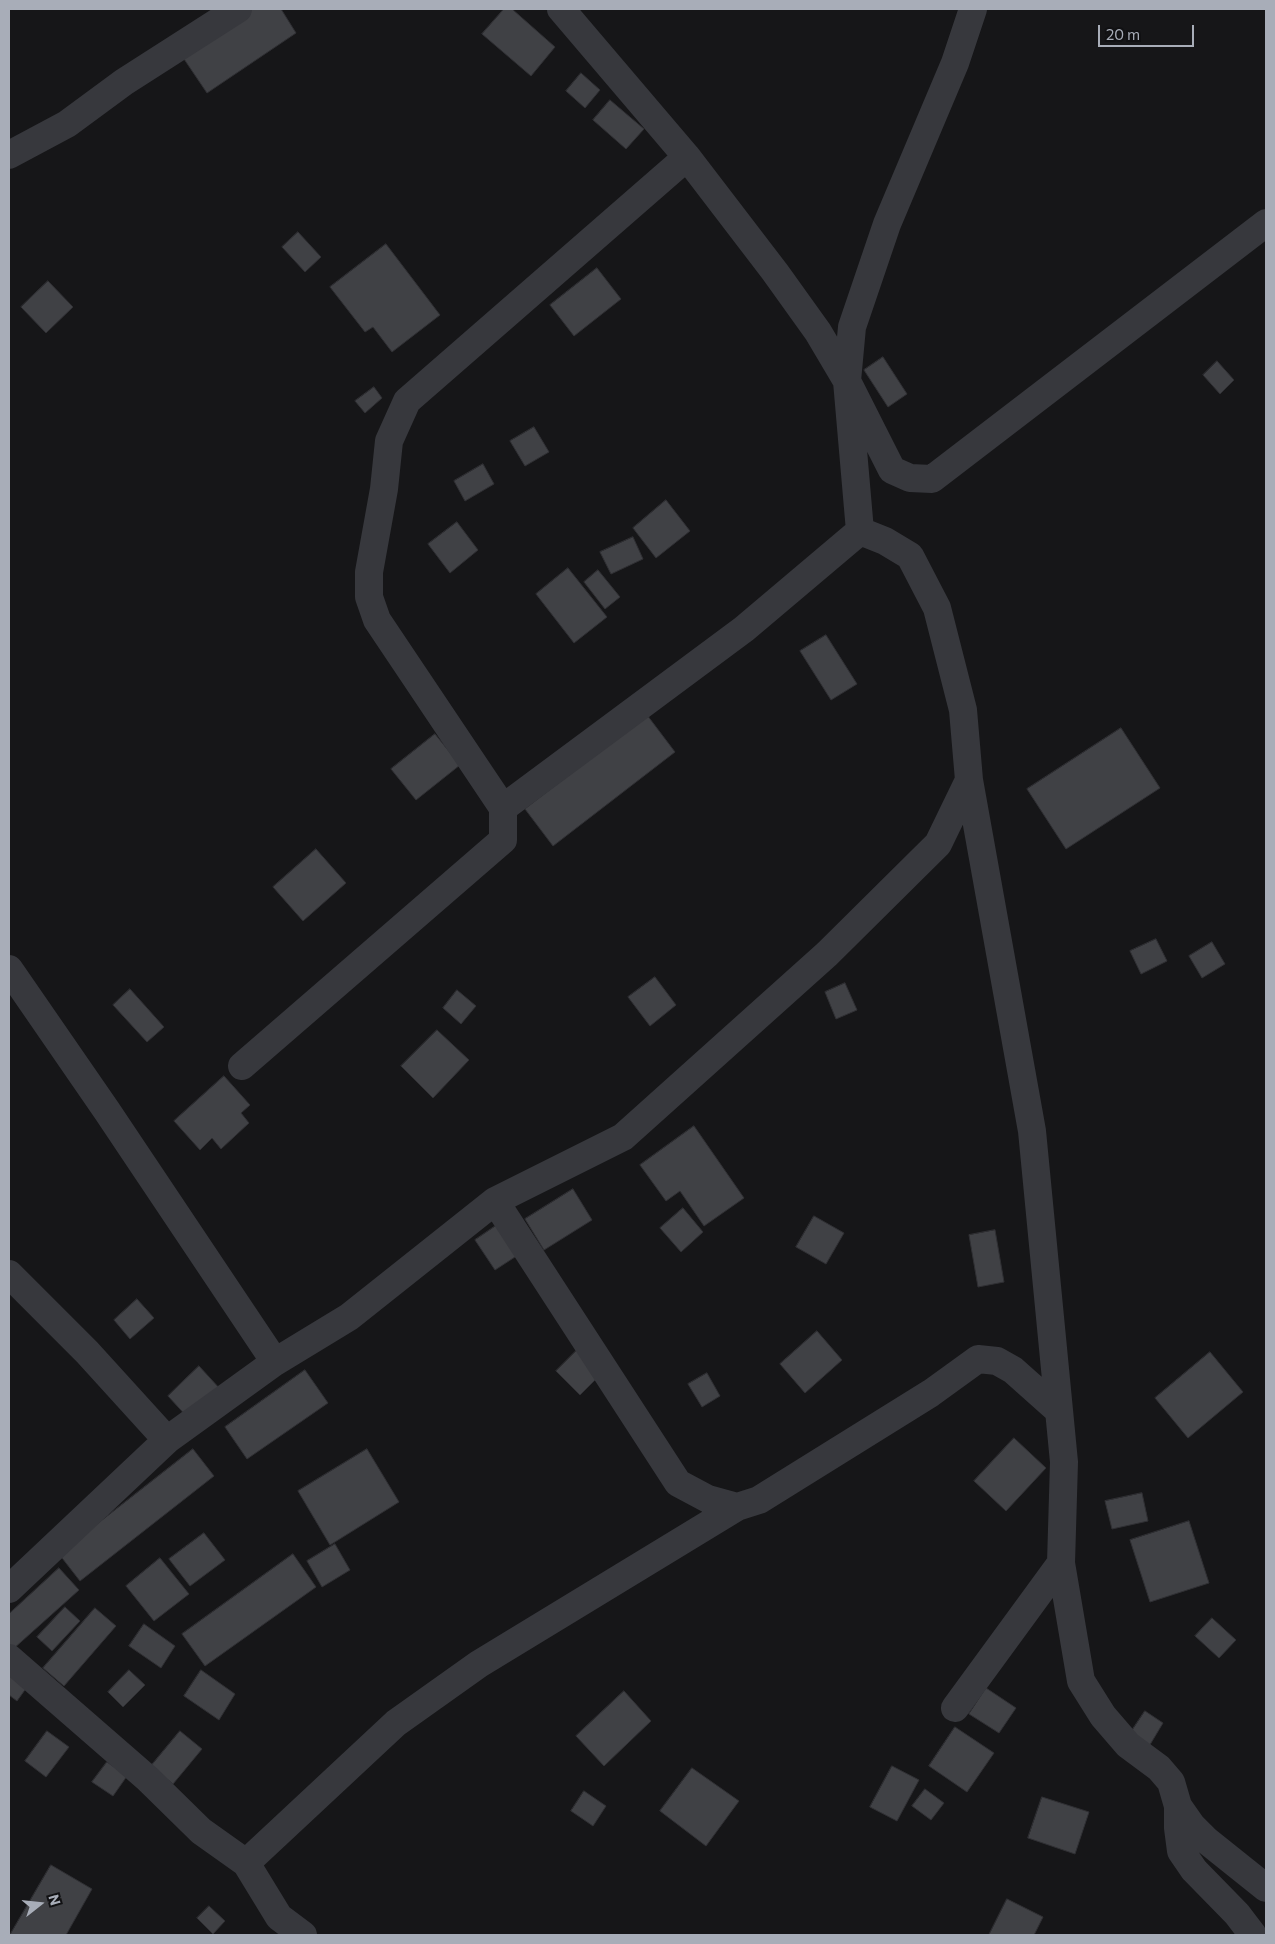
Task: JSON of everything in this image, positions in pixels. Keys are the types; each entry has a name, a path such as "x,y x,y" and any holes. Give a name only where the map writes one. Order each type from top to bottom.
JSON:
{"street":[{"path":"9,155 67,124 124,82 238,9"},
{"path":"561,9 687,157 775,272 818,332 846,381 892,470 910,478 932,479 1266,223"},
{"path":"860,531 846,381 852,326 888,224 955,63 973,9"},
{"path":"242,1066 503,840 503,808 377,620 369,597 369,572 384,489 389,441 407,401 687,157"},
{"path":"503,808 744,629 860,531"},
{"path":"860,531 885,541 910,556 937,608 963,710 969,780 1032,1131 1064,1462 1061,1563 1082,1682 1103,1716 1128,1745 1159,1768 1171,1782 1178,1806 1181,1850 1194,1870 1237,1914 1253,1935"},
{"path":"9,1589 167,1440 275,1362 349,1317 495,1201 623,1137 827,954 938,844 969,780"},
{"path":"9,969 107,1111 275,1362"},
{"path":"495,1201 678,1483 708,1500 737,1507"},
{"path":"9,1274 87,1352 167,1440"},
{"path":"246,1863 396,1723 479,1664 737,1507 759,1500 931,1394 978,1359 997,1361 1013,1370 1059,1411"},
{"path":"955,1708 1061,1563"},
{"path":"9,1658 148,1779 201,1831 246,1863 279,1917 303,1935"},
{"path":"1178,1806 1192,1826 1206,1840 1266,1888"}],"building":[{"path":"252,9 281,9 296,33 207,93 182,56"},
{"path":"504,9 512,9 555,47 531,76 482,34"},
{"path":"581,73 600,90 585,108 566,91"},
{"path":"610,100 644,129 626,149 593,120"},
{"path":"298,232 321,257 305,272 282,247"},
{"path":"386,244 440,315 392,352 373,327 365,332 330,287"},
{"path":"597,268 621,299 574,336 550,305"},
{"path":"48,281 73,307 46,333 21,307"},
{"path":"883,357 907,394 888,407 864,370"},
{"path":"1217,361 1234,380 1220,394 1203,375"},
{"path":"374,387 382,398 365,413 355,401"},
{"path":"534,427 549,452 525,466 510,441"},
{"path":"483,464 494,484 465,501 454,481"},
{"path":"666,500 690,531 656,558 633,528"},
{"path":"457,522 478,550 450,573 428,544"},
{"path":"633,537 643,559 611,574 600,552"},
{"path":"568,568 607,617 574,643 536,594"},
{"path":"598,570 620,597 605,609 584,582"},
{"path":"826,635 857,684 831,700 800,651"},
{"path":"647,715 675,752 553,846 525,809"},
{"path":"1121,728 1160,788 1066,849 1027,789"},
{"path":"435,734 460,765 416,800 391,769"},
{"path":"316,849 346,883 303,921 273,887"},
{"path":"1156,939 1167,961 1141,974 1130,951"},
{"path":"1212,942 1225,964 1202,978 1189,956"},
{"path":"655,977 676,1005 650,1026 628,997"},
{"path":"845,983 857,1010 836,1019 825,992"},
{"path":"130,989 164,1027 147,1042 113,1005"},
{"path":"457,990 476,1006 461,1024 443,1008"},
{"path":"437,1030 469,1060 433,1098 401,1066"},
{"path":"224,1076 250,1105 241,1113 249,1123 221,1149 212,1138 200,1150 174,1121"},
{"path":"694,1126 744,1198 704,1226 680,1191 666,1201 640,1165"},
{"path":"573,1189 592,1220 544,1250 525,1219"},
{"path":"683,1208 703,1232 681,1252 660,1228"},
{"path":"814,1216 844,1233 826,1264 796,1247"},
{"path":"497,1225 518,1255 495,1270 475,1240"},
{"path":"995,1230 1004,1282 978,1287 969,1235"},
{"path":"137,1299 154,1318 130,1339 114,1320"},
{"path":"817,1331 842,1360 805,1393 780,1364"},
{"path":"579,1348 603,1372 580,1395 556,1371"},
{"path":"1210,1352 1243,1392 1188,1438 1155,1398"},
{"path":"199,1366 221,1390 190,1420 168,1396"},
{"path":"305,1370 328,1403 247,1459 225,1427"},
{"path":"707,1373 720,1396 702,1407 688,1384"},
{"path":"1014,1438 1046,1468 1006,1511 974,1481"},
{"path":"193,1449 214,1476 80,1581 59,1554"},
{"path":"367,1449 399,1502 330,1545 298,1491"},
{"path":"1142,1493 1148,1521 1112,1529 1105,1501"},
{"path":"1189,1521 1209,1583 1150,1602 1130,1540"},
{"path":"204,1533 225,1560 190,1586 169,1559"},
{"path":"335,1544 350,1570 322,1587 307,1561"},
{"path":"293,1554 316,1587 205,1666 182,1634"},
{"path":"160,1558 189,1594 154,1621 126,1586"},
{"path":"59,1568 79,1590 12,1650 9,1646 9,1614"},
{"path":"65,1607 80,1621 52,1651 37,1637"},
{"path":"95,1608 116,1626 64,1686 43,1668"},
{"path":"1212,1618 1236,1640 1219,1658 1195,1636"},
{"path":"144,1624 175,1646 161,1668 129,1646"},
{"path":"129,1670 145,1685 123,1707 108,1692"},
{"path":"201,1670 235,1694 219,1720 184,1696"},
{"path":"9,1675 27,1687 17,1701 9,1695"},
{"path":"986,1688 1016,1708 999,1733 969,1714"},
{"path":"624,1691 651,1721 604,1766 576,1736"},
{"path":"1145,1711 1163,1723 1148,1748 1129,1735"},
{"path":"955,1727 994,1753 967,1792 929,1766"},
{"path":"47,1731 69,1747 46,1777 25,1761"},
{"path":"180,1731 202,1749 173,1784 151,1766"},
{"path":"107,1762 127,1776 113,1796 92,1782"},
{"path":"892,1766 919,1780 897,1821 870,1807"},
{"path":"692,1768 739,1801 706,1846 660,1811"},
{"path":"925,1789 944,1803 931,1820 912,1806"},
{"path":"584,1791 606,1806 593,1826 571,1811"},
{"path":"1042,1797 1089,1812 1075,1854 1028,1838"},
{"path":"51,1865 92,1889 66,1935 10,1935"},
{"path":"1007,1899 1043,1917 1034,1935 989,1935"},
{"path":"209,1906 225,1921 213,1934 197,1918"}]}
